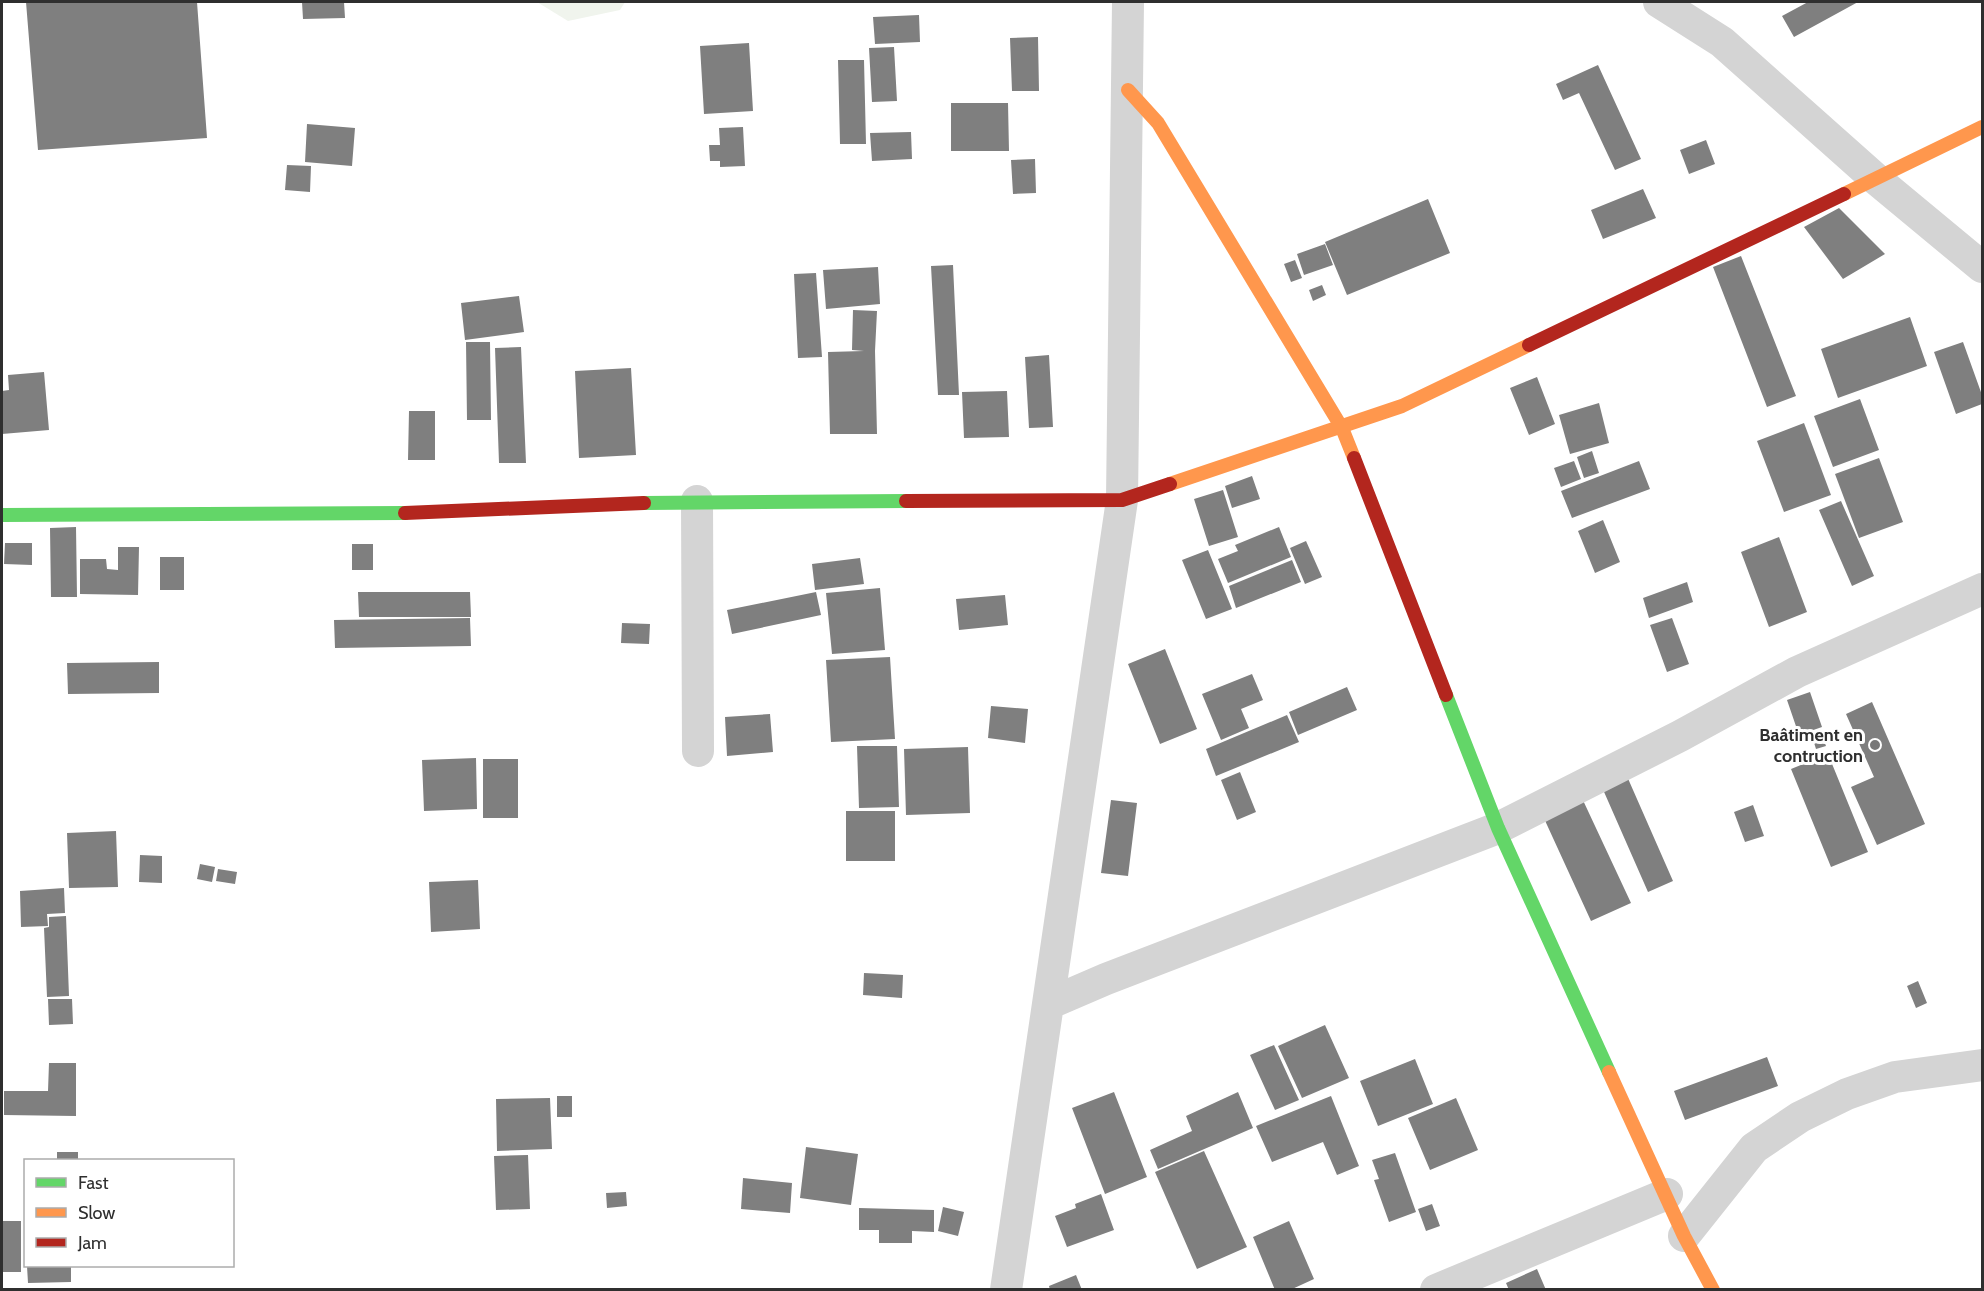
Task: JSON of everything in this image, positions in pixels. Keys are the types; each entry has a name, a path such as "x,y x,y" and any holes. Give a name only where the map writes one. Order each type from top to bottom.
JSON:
{"street":[{"path":"1006,1290 1122,500 1128,2"},
{"path":"1659,2 1722,42 1877,180 1983,267"},
{"path":"1128,90 1158,123 1342,428 1498,828 1684,1236 1713,1290"},
{"path":"2,515 406,513 697,501 1122,500 1402,406 1877,180 1983,127"},
{"path":"697,501 698,751"},
{"path":"1048,1004 1106,979 1498,828 1680,736 1797,672 1983,589"},
{"path":"1684,1236 1754,1148 1800,1117 1847,1094 1895,1077 1983,1065"},
{"path":"1436,1290 1666,1194"}],"shaded area":[{"path":"537,2 625,2 620,10 568,21"}],"building":[{"path":"26,2 197,2 207,138 38,150"},
{"path":"302,2 344,2 345,18 303,19"},
{"path":"1808,2 1858,2 1794,37 1782,16"},
{"path":"919,15 920,42 875,44 873,17"},
{"path":"1038,37 1039,91 1012,91 1010,38"},
{"path":"749,43 753,111 704,114 700,46"},
{"path":"894,47 897,101 872,102 869,48"},
{"path":"838,60 864,60 866,144 840,144"},
{"path":"1598,65 1641,159 1615,170 1579,93 1563,100 1556,84"},
{"path":"951,103 1008,103 1009,151 951,151"},
{"path":"307,124 355,128 352,166 305,162"},
{"path":"743,127 745,166 720,167 720,161 710,161 709,145 720,145 719,128"},
{"path":"911,132 912,159 872,161 870,133"},
{"path":"1706,140 1715,164 1689,174 1680,150"},
{"path":"1035,159 1036,193 1013,194 1011,160"},
{"path":"287,165 311,166 310,192 285,190"},
{"path":"1643,189 1656,218 1603,239 1591,210"},
{"path":"1428,199 1450,253 1347,295 1325,242"},
{"path":"1839,208 1885,254 1843,279 1804,227"},
{"path":"1325,244 1333,265 1304,275 1297,254"},
{"path":"1741,256 1796,396 1767,407 1713,267"},
{"path":"1295,260 1302,278 1291,282 1284,264"},
{"path":"953,265 959,395 938,395 931,266"},
{"path":"878,267 880,304 826,309 823,270"},
{"path":"816,273 822,357 798,358 794,274"},
{"path":"1322,285 1326,295 1313,301 1309,290"},
{"path":"519,296 524,332 465,340 461,303"},
{"path":"853,310 877,311 875,351 877,434 830,434 828,352 864,351 852,350"},
{"path":"1910,317 1927,366 1838,398 1821,349"},
{"path":"466,342 490,342 491,420 467,420"},
{"path":"1963,342 1982,395 1982,404 1956,414 1934,352"},
{"path":"521,347 526,463 499,463 495,348"},
{"path":"1049,355 1053,427 1029,428 1025,357"},
{"path":"631,368 636,455 579,458 575,371"},
{"path":"44,372 49,430 2,434 2,391 9,390 8,375"},
{"path":"1537,377 1555,424 1529,435 1510,388"},
{"path":"1007,391 1009,437 964,438 962,392"},
{"path":"1860,399 1879,450 1833,467 1814,416"},
{"path":"1599,403 1609,443 1570,454 1559,415"},
{"path":"409,411 435,411 435,460 408,460"},
{"path":"1804,423 1831,495 1784,512 1757,441"},
{"path":"1592,451 1599,473 1584,478 1577,457"},
{"path":"1879,458 1903,522 1859,538 1835,474"},
{"path":"1574,461 1581,479 1561,487 1554,468"},
{"path":"1639,461 1650,489 1572,518 1561,491"},
{"path":"1252,476 1260,499 1232,508 1225,486"},
{"path":"1223,490 1238,537 1209,546 1194,499"},
{"path":"1841,501 1874,576 1852,586 1819,510"},
{"path":"1603,520 1620,562 1595,573 1578,531"},
{"path":"76,527 77,597 51,597 50,528"},
{"path":"1279,527 1291,557 1228,583 1218,559 1238,551 1235,545"},
{"path":"1779,537 1807,612 1769,627 1741,552"},
{"path":"1306,541 1322,577 1305,584 1290,548"},
{"path":"5,543 32,543 32,565 4,564"},
{"path":"352,544 373,544 373,570 352,570"},
{"path":"118,547 139,547 138,595 80,594 80,559 106,559 107,569 118,570"},
{"path":"1208,550 1232,609 1206,619 1182,560"},
{"path":"160,557 184,557 184,590 160,590"},
{"path":"860,558 864,584 815,590 812,564"},
{"path":"1292,560 1301,582 1236,608 1229,586"},
{"path":"1687,582 1693,602 1649,618 1643,598"},
{"path":"880,588 885,650 832,654 826,593"},
{"path":"358,592 470,592 471,617 359,617"},
{"path":"816,592 821,615 732,634 727,610"},
{"path":"1005,595 1008,625 959,630 956,599"},
{"path":"470,618 471,646 335,648 334,620"},
{"path":"1672,618 1689,664 1667,672 1650,625"},
{"path":"622,623 650,624 649,644 621,643"},
{"path":"1165,649 1197,729 1160,744 1128,664"},
{"path":"890,657 895,739 831,742 826,660"},
{"path":"159,662 159,693 68,694 67,663"},
{"path":"1252,674 1263,700 1241,709 1249,728 1221,740 1202,694"},
{"path":"1347,687 1357,710 1298,735 1289,712"},
{"path":"1810,692 1822,727 1799,735 1787,700"},
{"name":"Baâtiment en contruction","path":"1872,702 1925,824 1877,845 1851,787 1874,777 1846,714"},
{"path":"991,706 1028,709 1025,743 988,738"},
{"path":"770,714 773,752 727,756 725,717"},
{"path":"1287,715 1299,742 1216,776 1206,749"},
{"path":"1820,730 1826,746 1816,749 1811,733"},
{"path":"857,746 897,746 899,807 859,808"},
{"path":"968,747 970,813 906,815 904,749"},
{"path":"1828,754 1868,852 1831,867 1791,769"},
{"path":"476,758 477,809 424,811 422,760"},
{"path":"483,759 518,759 518,818 483,818"},
{"path":"1240,772 1256,812 1237,820 1221,780"},
{"path":"1626,774 1673,881 1648,892 1601,785"},
{"path":"1581,796 1631,903 1591,921 1542,814"},
{"path":"1111,800 1137,803 1128,876 1101,873"},
{"path":"1753,805 1764,836 1745,842 1734,812"},
{"path":"846,811 895,811 895,861 846,861"},
{"path":"116,831 118,887 69,888 67,833"},
{"path":"140,855 162,856 162,883 139,882"},
{"path":"200,864 215,867 212,882 197,879"},
{"path":"218,869 237,872 235,884 216,881"},
{"path":"478,880 480,929 431,932 429,882"},
{"path":"64,888 65,913 47,914 48,926 21,927 20,891"},
{"path":"66,916 69,996 47,997 44,928 49,927 49,917"},
{"path":"864,973 903,975 902,998 863,995"},
{"path":"1918,981 1927,1003 1916,1008 1907,986"},
{"path":"48,999 72,999 73,1024 49,1025"},
{"path":"1325,1025 1349,1078 1302,1098 1278,1046"},
{"path":"1274,1045 1299,1100 1275,1110 1250,1055"},
{"path":"1767,1057 1778,1086 1685,1120 1674,1091"},
{"path":"1415,1059 1433,1104 1378,1126 1360,1081"},
{"path":"49,1063 76,1063 76,1116 4,1115 4,1091 48,1091"},
{"path":"1114,1092 1147,1177 1105,1194 1072,1108"},
{"path":"1238,1092 1253,1128 1158,1169 1150,1150 1192,1131 1186,1116"},
{"path":"557,1096 572,1096 572,1117 557,1117"},
{"path":"1331,1096 1359,1166 1337,1175 1323,1142 1272,1162 1256,1126"},
{"path":"550,1098 552,1149 497,1151 496,1099"},
{"path":"1456,1098 1478,1150 1430,1170 1408,1118"},
{"path":"806,1147 858,1154 851,1205 800,1198"},
{"path":"1204,1151 1247,1247 1197,1269 1155,1172"},
{"path":"57,1152 78,1152 78,1159 57,1159"},
{"path":"1395,1153 1416,1212 1389,1222 1374,1180 1379,1179 1372,1160"},
{"path":"528,1155 530,1209 496,1210 494,1156"},
{"path":"743,1178 792,1183 790,1213 741,1209"},
{"path":"626,1192 627,1206 607,1208 606,1193"},
{"path":"1101,1194 1114,1230 1067,1247 1055,1216 1076,1208 1075,1204"},
{"path":"1432,1204 1440,1226 1426,1231 1418,1209"},
{"path":"943,1207 964,1212 958,1236 938,1231"},
{"path":"859,1208 934,1210 934,1232 912,1231 912,1243 879,1243 879,1230 859,1230"},
{"path":"2,1221 21,1221 21,1272 2,1272"},
{"path":"1289,1221 1314,1279 1290,1290 1275,1290 1253,1237"},
{"path":"27,1267 71,1267 71,1282 28,1283"},
{"path":"1537,1269 1546,1290 1509,1290 1506,1283"},
{"path":"1076,1275 1082,1290 1050,1290 1049,1286"}],"traffic: fast":[{"path":"644,503 906,501"},
{"path":"2,515 405,513"},
{"path":"1446,695 1498,828 1609,1072"}],"traffic: slow":[{"path":"1128,90 1158,123 1342,428 1354,458"},
{"path":"1844,194 1982,127"},
{"path":"1170,484 1402,406 1529,345"},
{"path":"1609,1072 1684,1236 1713,1290"}],"traffic: jam":[{"path":"1529,345 1844,194"},
{"path":"1354,458 1446,695"},
{"path":"906,501 1122,500 1170,484"},
{"path":"405,513 644,503"}],"place":[{"name":"Baâtiment en contruction","path":"1875,745"}]}
